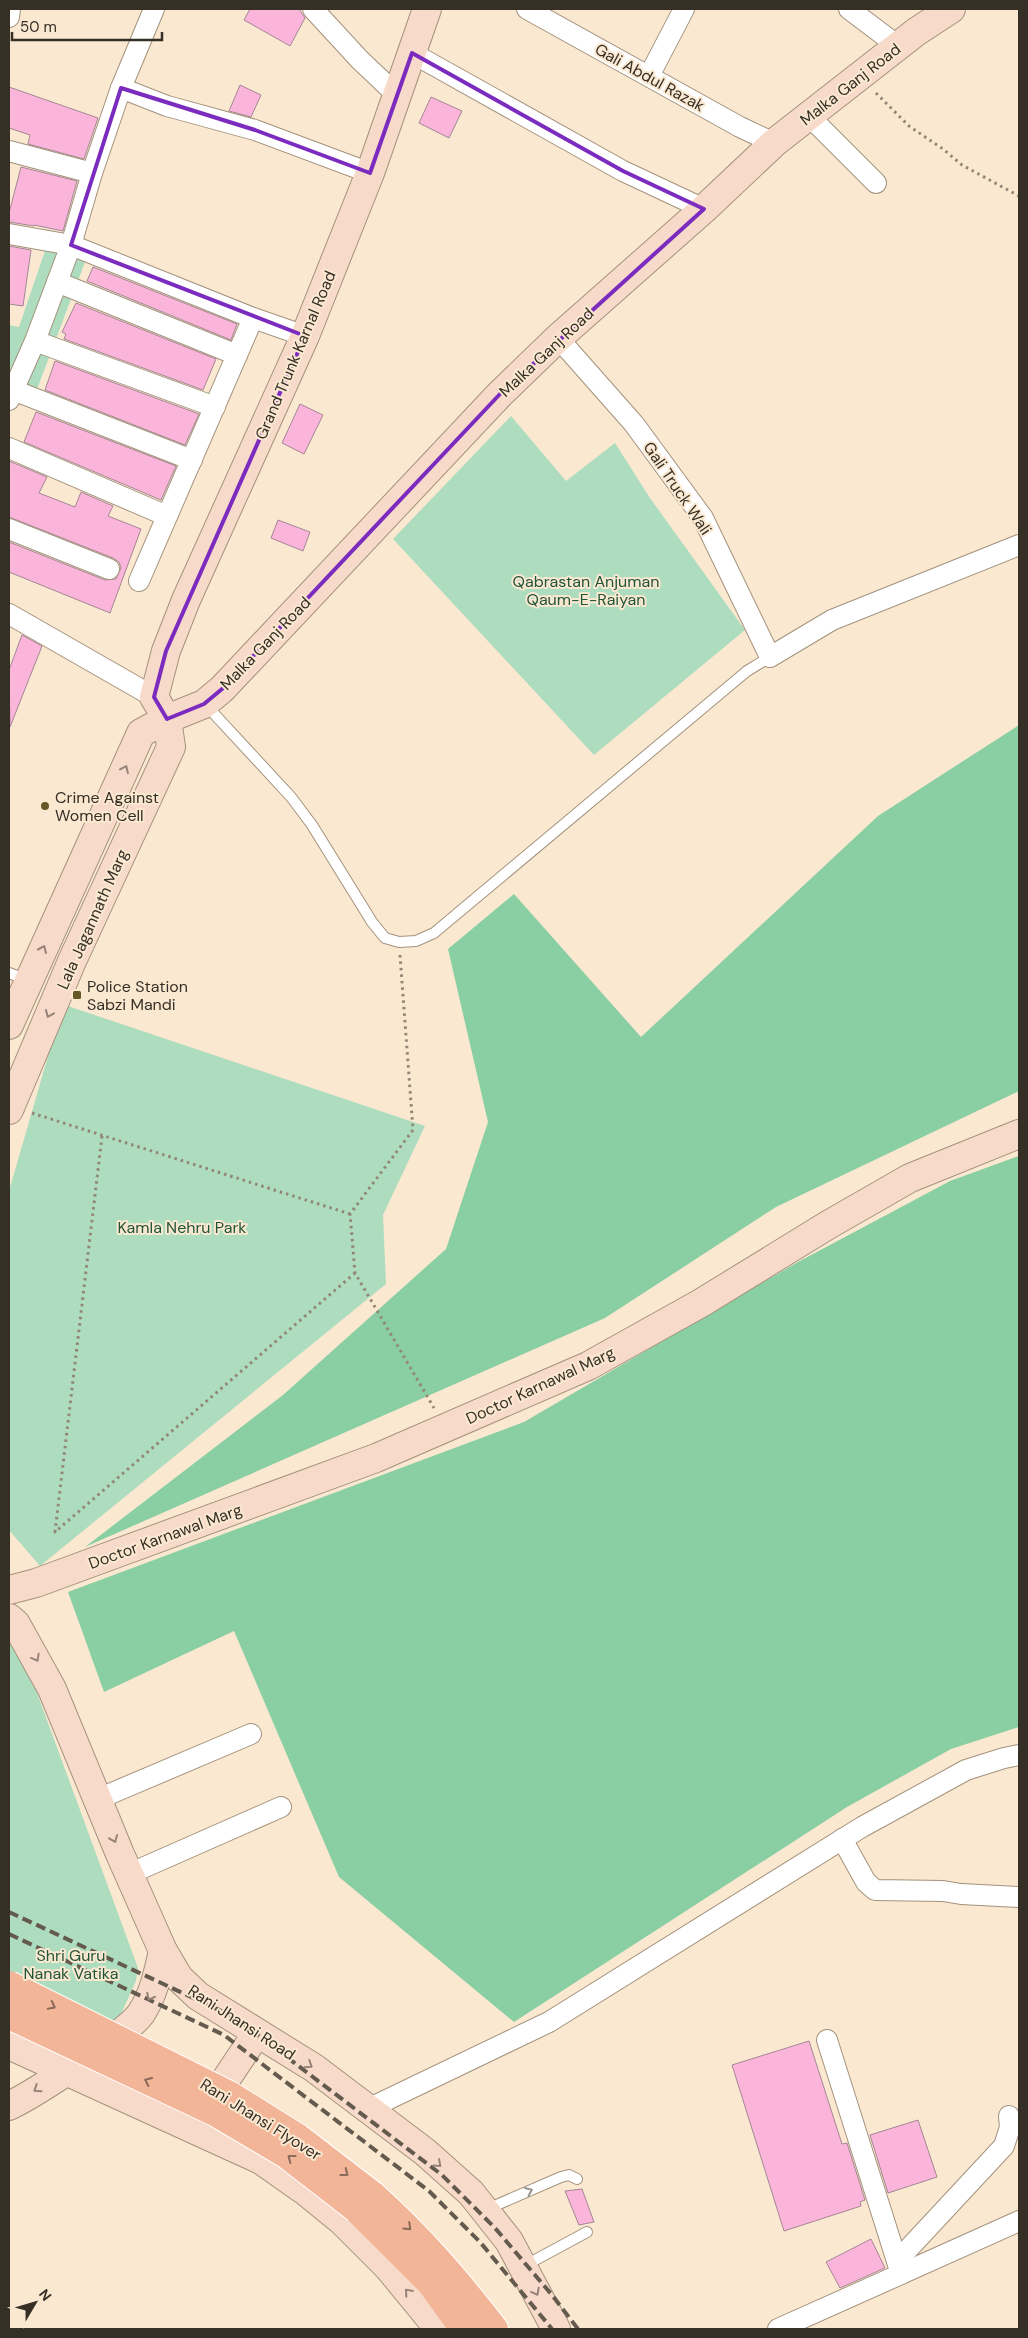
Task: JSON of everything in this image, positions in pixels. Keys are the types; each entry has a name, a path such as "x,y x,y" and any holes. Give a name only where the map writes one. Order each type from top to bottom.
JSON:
{"main road":[{"name":"Grand Trunk Karnal Road","path":"160,708 166,651 186,600 305,336 370,173 427,9"},
{"name":"Malka Ganj Road","path":"160,708 204,704 222,689 500,394 558,338 704,209 774,143 898,46 951,9"},
{"name":"Lala Jagannath Marg","path":"9,1025 19,977 141,733 160,708"},
{"name":"Lala Jagannath Marg","path":"9,1108 72,961 171,747 160,708"},
{"name":"Doctor Karnawal Marg","path":"9,1590 36,1584 376,1458 588,1366 701,1303 828,1224 910,1178 1019,1134"},
{"path":"12,1621 36,1584"},
{"name":"Rani Jhansi Road","path":"12,1621 52,1689 163,1951 186,1986 198,1996 314,2068 425,2152 471,2193 509,2241 556,2329"},
{"path":"9,2106 65,2071 131,2025 142,2013 156,1986 163,1951"},
{"name":"Rani Jhansi Flyover","path":"9,1985 229,2095 298,2138 372,2195 411,2229 448,2270 494,2329"},
{"name":"Rani Jhansi Flyover","path":"9,2015 215,2112 286,2154 357,2209 431,2284 464,2329"},
{"path":"194,2130 257,2033"},
{"path":"9,2045 261,2160 305,2190 343,2222 388,2268 440,2329"}],"street":[{"path":"9,18 10,9"},
{"path":"154,9 121,88 58,282 11,395 192,460"},
{"path":"313,9 360,60 398,96"},
{"name":"Gali Abdul Razak","path":"527,9 740,128 774,143"},
{"path":"649,76 684,9"},
{"path":"848,9 898,46"},
{"path":"412,53 623,171 704,209"},
{"path":"121,88 167,106 255,130 370,173"},
{"path":"809,116 876,183"},
{"path":"9,150 92,173"},
{"path":"9,234 71,245 253,318 305,336"},
{"path":"58,282 237,356"},
{"path":"139,581 253,318"},
{"name":"Gali Truck Wali","path":"558,338 634,424 702,518 770,657"},
{"path":"35,341 215,407"},
{"path":"9,448 167,516"},
{"path":"9,529 109,569"},
{"path":"770,657 832,620 1019,544"},
{"path":"9,614 160,708"},
{"path":"98,1799 251,1734"},
{"path":"368,2109 549,2022 842,1839 966,1770 1019,1755"},
{"path":"129,1874 281,1807"},
{"path":"842,1839 866,1882 875,1890 882,1892 943,1891 1019,1898"},
{"path":"827,2040 899,2268"},
{"path":"899,2268 1004,2146 1010,2127 1009,2116"},
{"path":"778,2329 899,2268 1019,2220"}],"lane":[{"path":"204,704 291,798 312,825 372,922 385,938 399,942 416,941 434,933 747,671 770,657"},
{"path":"484,2210 561,2177 569,2176 578,2179"},
{"path":"523,2266 586,2232"}],"path":[{"path":"860,76 909,126 943,149 962,165 1019,196"},
{"path":"399,942 413,1130 350,1214 355,1272 446,1428"},
{"path":"9,1108 350,1214"},
{"path":"102,1136 55,1532 355,1272"}],"highlighted area":[{"path":"412,53 623,171 704,209 500,394 222,689 204,704 167,719 154,697 166,651 305,336 71,245 121,88 255,130 370,173"}],"green space":[{"path":"48,242 85,262 33,400 9,396 9,325 19,327"},
{"name":"Qabrastan Anjuman Qaum-E-Raiyan","path":"511,416 566,481 615,443 650,498 745,630 594,755 393,539"},
{"path":"1019,725 1019,1091 776,1207 605,1318 85,1547 283,1395 446,1249 488,1122 448,949 514,894 641,1037 878,816"},
{"name":"Kamla Nehru Park","path":"68,1006 425,1126 383,1215 386,1284 40,1566 9,1530 9,1191 50,1049"},
{"path":"1019,1156 1019,1727 951,1749 847,1807 514,2022 339,1877 234,1631 104,1692 68,1592 524,1422 798,1262 950,1181"},
{"name":"Shri Guru Nanak Vatika","path":"9,1629 22,1652 138,1968 136,1981 121,2014 105,2030 9,1977"}],"building":[{"path":"250,9 299,9 305,18 290,46 244,20"},
{"path":"240,85 261,95 251,117 229,111"},
{"path":"9,87 98,118 84,159 28,144 30,135 9,128"},
{"path":"431,97 462,111 449,138 419,123"},
{"path":"21,167 77,181 63,231 9,222 9,213"},
{"path":"9,246 31,250 23,306 9,304"},
{"path":"93,267 237,324 231,340 87,281"},
{"path":"76,303 216,359 203,390 64,339 66,334 62,332"},
{"path":"55,361 199,414 185,445 45,390"},
{"path":"300,404 323,415 304,454 282,443"},
{"path":"36,412 176,466 161,500 24,442"},
{"path":"9,461 47,477 39,493 75,507 81,492 113,506 108,516 141,529 110,613 9,572 9,542 105,580 116,579 121,568 119,562 113,558 9,517"},
{"path":"278,520 310,532 303,551 271,538"},
{"path":"22,635 42,646 10,727 9,670"},
{"path":"809,2041 842,2144 847,2143 865,2200 860,2202 861,2206 784,2231 732,2065"},
{"path":"918,2120 937,2177 888,2193 870,2135"},
{"path":"582,2189 594,2222 579,2225 565,2191"},
{"path":"871,2239 885,2268 840,2288 826,2262"}],"railway":[{"path":"9,1912 234,2017 442,2175 495,2228 578,2329"},
{"path":"9,1934 224,2035 429,2191 480,2242 552,2329"}],"place":[{"name":"Crime Against Women Cell","path":"45,806"},
{"name":"Police Station Sabzi Mandi","path":"77,995"}]}
